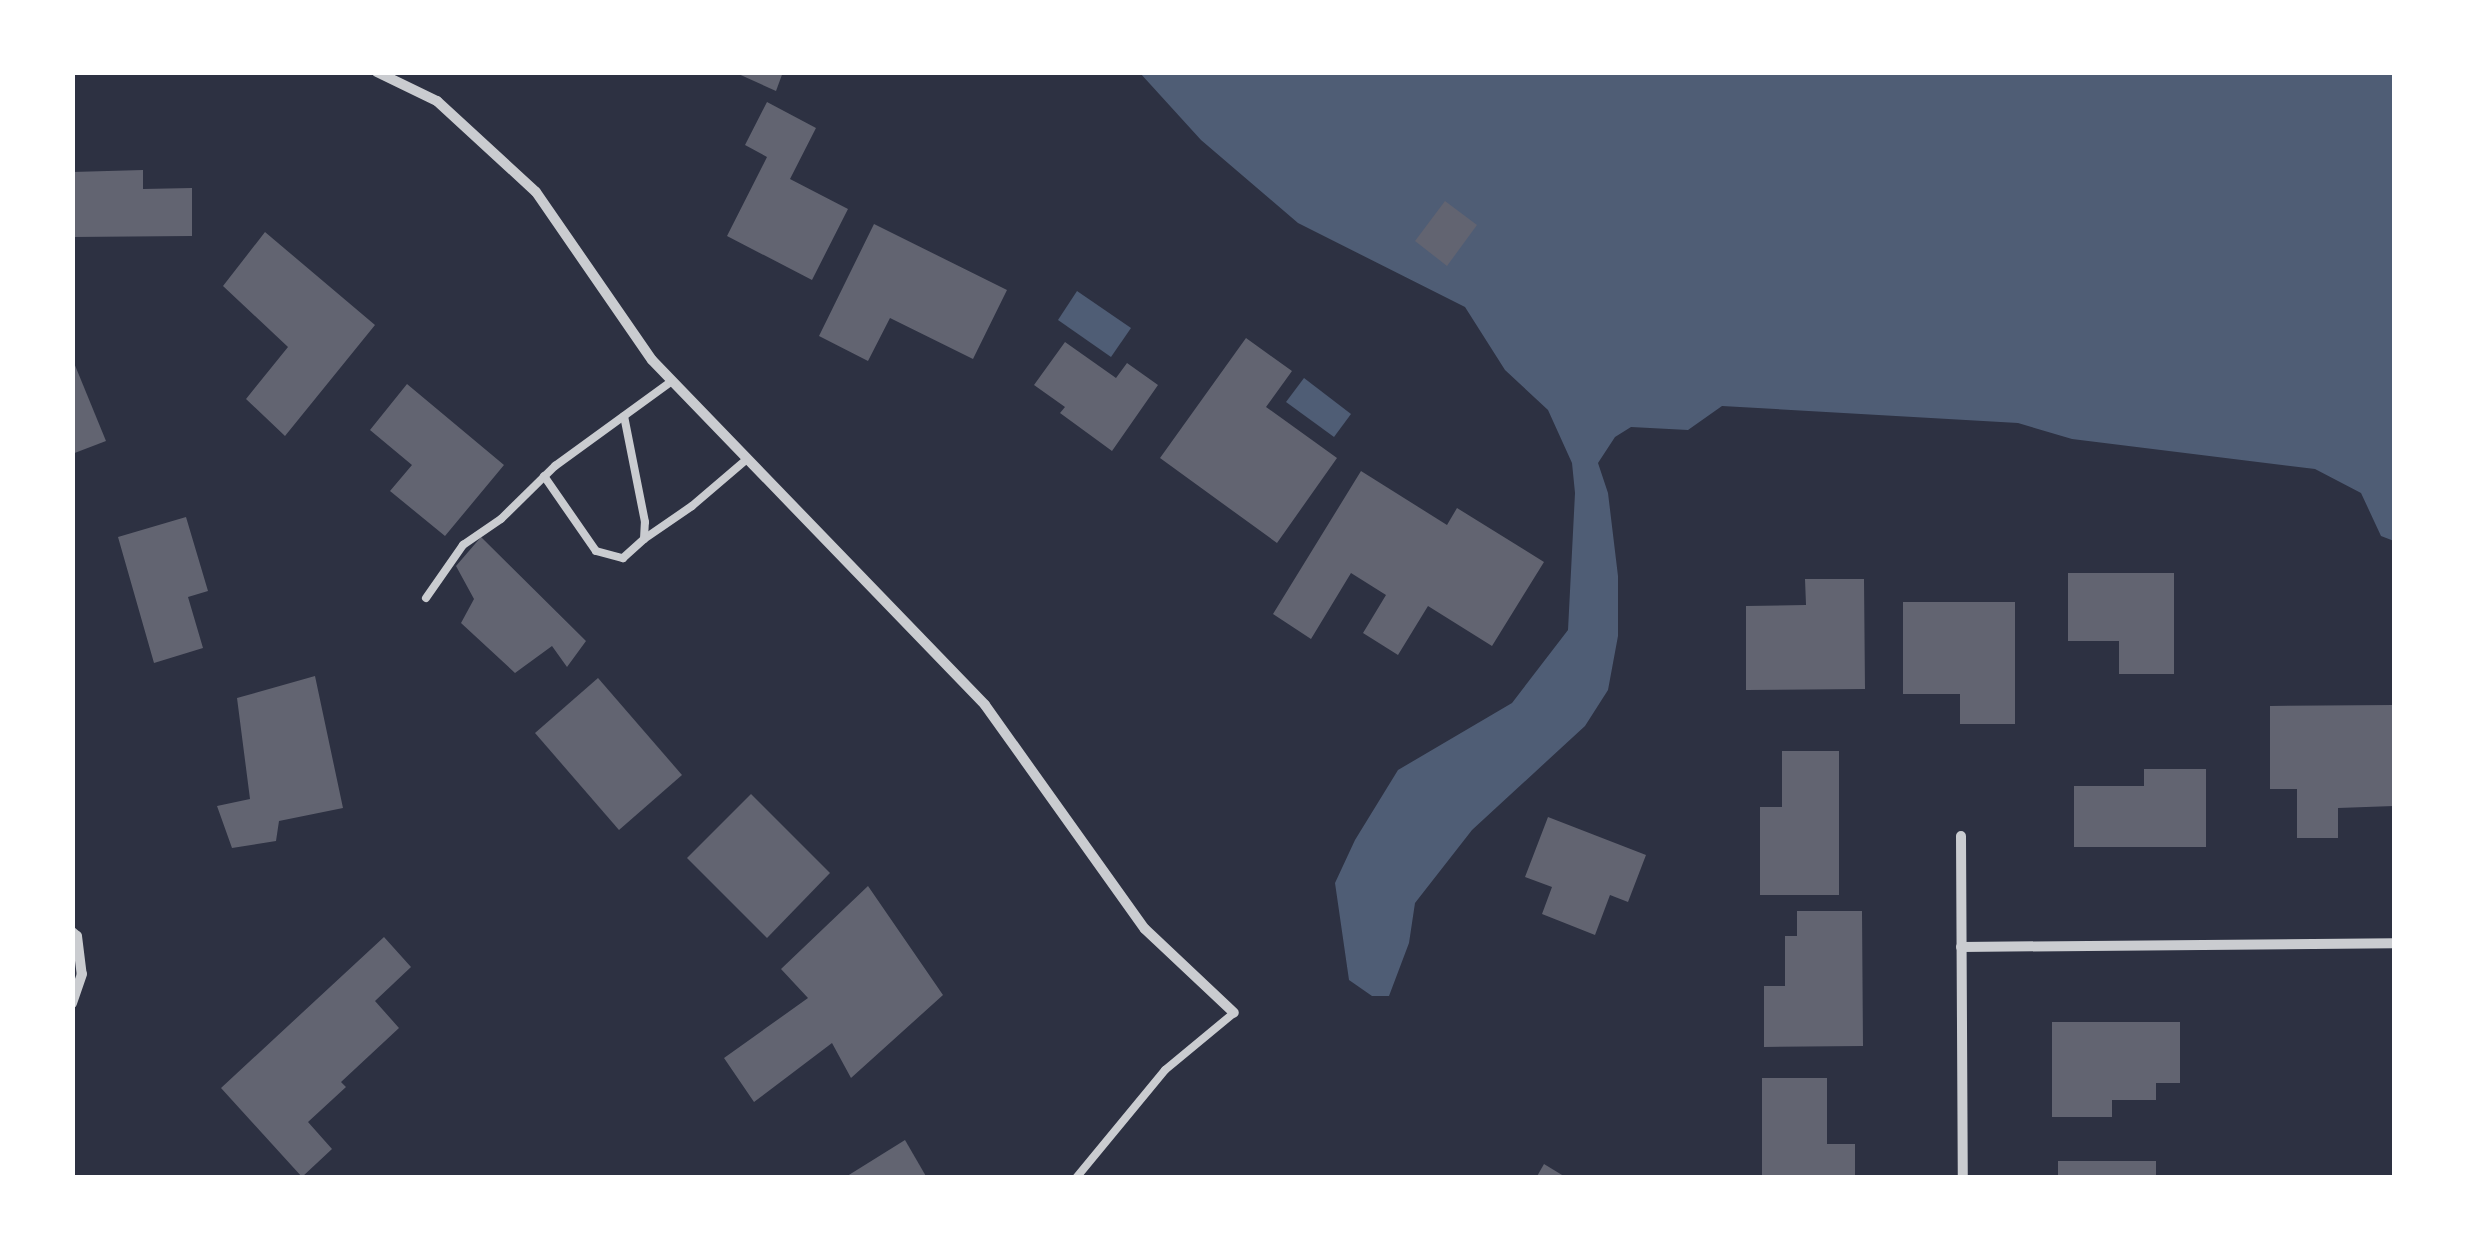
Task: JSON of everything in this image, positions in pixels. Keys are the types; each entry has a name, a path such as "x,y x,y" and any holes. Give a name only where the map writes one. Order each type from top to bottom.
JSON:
{"street":[{"path":"376,72 437,101 536,192 652,360 985,705 1144,929 1234,1012"},
{"path":"1961,836 1963,1178"},
{"path":"72,932 77,936 82,974 72,1003"},
{"path":"1961,947 2394,943"}],"lane":[{"path":"426,598 463,546 501,519 544,476 672,381"},
{"path":"624,416 646,522 644,539"},
{"path":"544,476 596,551 623,558 746,459"},
{"path":"1076,1178 1164,1070 1234,1012"}],"water":[{"path":"1140,73 2394,73 2394,541 2381,536 2361,493 2315,469 2072,439 2018,423 1722,406 1688,430 1631,427 1615,437 1598,463 1608,493 1618,576 1618,636 1608,690 1585,726 1472,830 1415,903 1409,943 1389,996 1372,996 1349,980 1335,883 1355,840 1398,770 1512,703 1568,630 1575,493 1572,463 1548,410 1505,370 1465,307 1298,223 1201,140"},
{"path":"1077,291 1131,328 1111,357 1058,320"},
{"path":"1304,378 1351,414 1334,437 1286,402"}],"building":[{"path":"734,72 783,72 776,91"},
{"path":"767,102 816,128 790,179 848,209 812,280 727,236 767,157 745,145"},
{"path":"143,170 143,189 192,188 192,236 72,237 72,172"},
{"path":"1445,201 1477,225 1447,266 1415,241"},
{"path":"874,224 1007,290 973,359 890,318 868,361 819,336"},
{"path":"265,232 375,325 285,436 246,399 288,347 223,286"},
{"path":"1246,338 1292,371 1266,407 1337,458 1277,543 1160,458"},
{"path":"1065,342 1116,378 1127,363 1158,385 1112,451 1060,413 1065,407 1034,385"},
{"path":"72,358 106,441 72,454"},
{"path":"407,384 504,465 445,536 390,491 412,465 370,430"},
{"path":"1361,471 1447,525 1457,508 1544,562 1492,646 1428,606 1398,655 1363,633 1386,595 1351,573 1311,639 1273,614"},
{"path":"186,517 208,591 188,597 203,648 154,663 118,537"},
{"path":"481,537 586,641 567,667 552,646 515,673 461,623 474,599 456,566"},
{"path":"2068,573 2174,573 2174,674 2119,674 2119,641 2068,641"},
{"path":"1805,579 1864,579 1865,689 1746,690 1746,606 1806,605"},
{"path":"1903,602 2015,602 2015,724 1960,724 1960,694 1903,694"},
{"path":"315,676 343,808 279,821 276,841 232,848 217,806 250,799 237,698"},
{"path":"598,678 682,775 619,830 535,733"},
{"path":"2394,705 2394,806 2338,808 2338,838 2297,838 2297,789 2270,789 2270,706"},
{"path":"1782,751 1839,751 1839,895 1760,895 1760,807 1782,807"},
{"path":"2144,769 2206,769 2206,847 2074,847 2074,786 2144,786"},
{"path":"751,794 830,873 767,938 687,858"},
{"path":"1548,817 1646,855 1628,902 1610,895 1595,935 1542,914 1552,887 1525,877"},
{"path":"868,886 943,995 851,1078 832,1043 754,1102 724,1058 808,998 781,969"},
{"path":"1797,911 1862,911 1863,1046 1764,1047 1764,986 1785,986 1785,936 1797,936"},
{"path":"384,937 411,967 375,1001 399,1028 341,1082 346,1087 308,1122 332,1149 302,1177 221,1088"},
{"path":"2052,1022 2180,1022 2180,1083 2156,1083 2156,1100 2112,1100 2112,1117 2052,1117"},
{"path":"1762,1078 1827,1078 1827,1144 1855,1144 1855,1178 1762,1178"},
{"path":"905,1140 927,1178 844,1178"},
{"path":"2058,1161 2156,1161 2156,1178 2058,1178"},
{"path":"1544,1164 1567,1178 1536,1178"}]}
